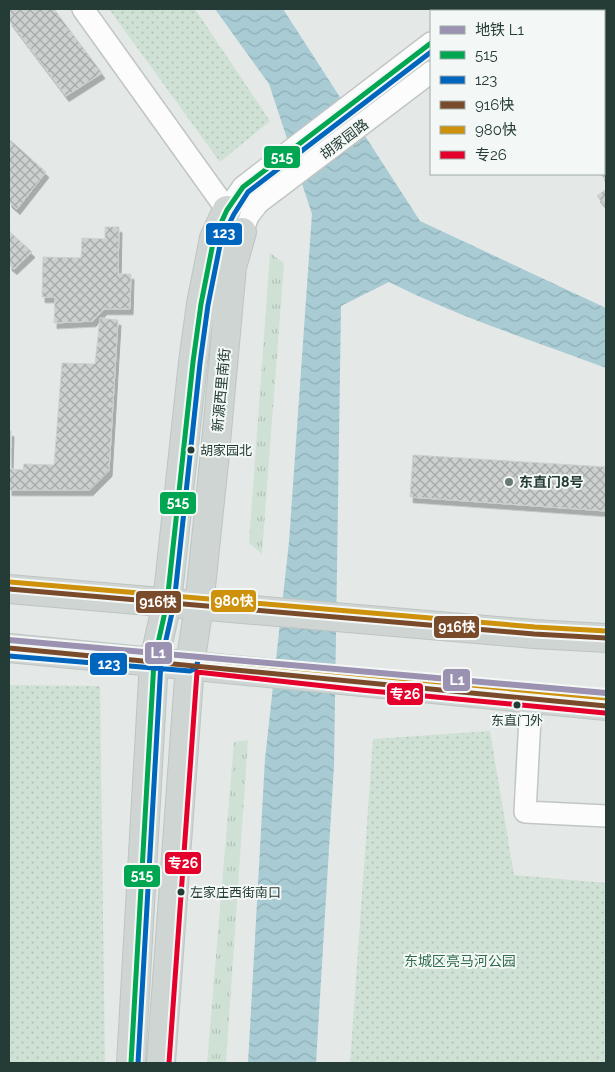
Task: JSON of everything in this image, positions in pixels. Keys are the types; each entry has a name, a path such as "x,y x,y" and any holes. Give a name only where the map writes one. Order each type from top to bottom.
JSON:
{"main road":[{"path":"131,1063 154,661 166,603 201,304 214,238 227,210"},
{"name":"新源西里南街","path":"161,1063 190,664 215,453 232,267 242,232"},
{"path":"9,589 534,634 606,638"},
{"path":"9,648 190,664 362,683 606,706"}],"street":[{"path":"83,9 242,232"},
{"name":"胡家园路","path":"227,210 243,186 430,44"},
{"name":"胡家园路","path":"242,232 248,216 258,203 430,73"},
{"path":"531,699 524,812 606,816"}],"green space":[{"path":"109,9 195,9 270,121 220,162"},
{"path":"270,253 284,263 262,554 249,543"},
{"path":"9,685 100,686 105,1063 9,1063"},
{"name":"东城区亮马河公园","path":"490,731 514,875 606,883 606,1063 350,1063 373,739"},
{"path":"248,740 226,1063 207,1063 234,742"}],"water":[{"path":"215,9 283,9 420,221 606,308 606,368 469,317 389,282 341,306 334,766 316,1063 248,1063 265,759 289,542 312,214 269,84"}],"building":[{"path":"9,9 54,9 102,73 66,96 9,20"},
{"path":"605,30 606,31 605,55"},
{"path":"9,139 46,172 17,209 9,202"},
{"path":"605,141 606,181 602,175 605,175"},
{"path":"606,189 606,207 597,196"},
{"path":"105,227 119,227 118,274 131,274 130,309 104,309 93,321 54,323 55,297 42,297 43,257 81,258 82,238 105,239"},
{"path":"9,231 32,252 14,269 9,265"},
{"path":"100,318 118,320 109,471 90,490 9,490 9,469 23,470 24,464 54,465 62,363 95,364"},
{"path":"9,431 11,431 10,466 9,466"},
{"name":"东直门8号","path":"413,455 606,467 606,511 410,497"}],"metro line":[{"name":"L1","path":"9,640 606,693"}],"transit line":[{"name":"515","path":"131,1063 154,661 167,603 193,362 201,304 214,238 227,210 243,187 430,44"},
{"name":"123","path":"138,1063 161,662 174,604 200,363 208,305 221,240 248,192 430,53"},
{"name":"980快","path":"10,582 535,627 606,631"},
{"name":"916快","path":"9,589 534,634 606,638"},
{"name":"980快","path":"10,641 606,698"},
{"name":"916快","path":"9,648 606,706"},
{"name":"123","path":"9,656 190,671 196,668 199,657"},
{"name":"专26","path":"169,1063 197,672 361,690 605,713"}],"place":[{"name":"胡家园北","path":"191,450"},
{"name":"东直门8号","path":"509,482"},
{"name":"东直门外","path":"517,705"},
{"name":"左家庄西街南口","path":"181,892"}]}
